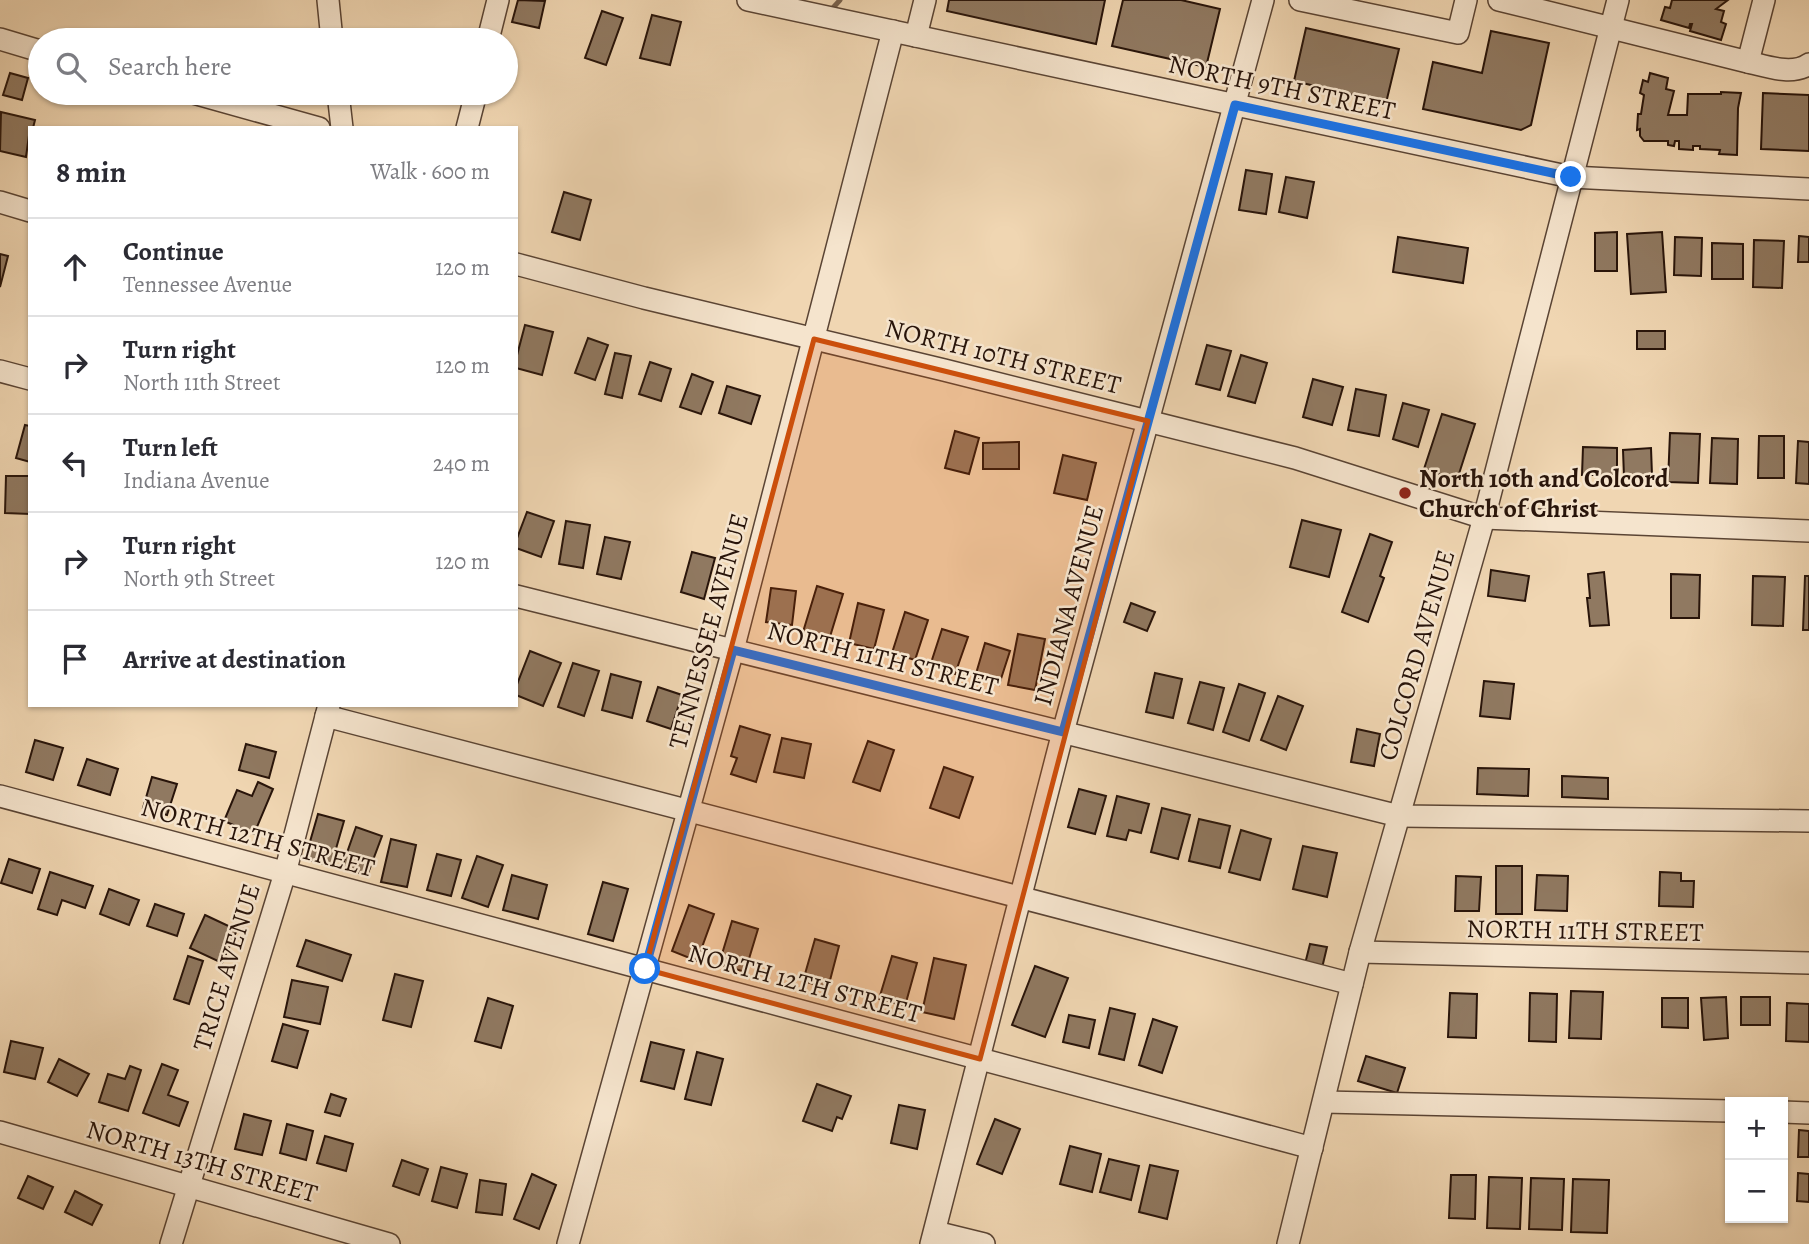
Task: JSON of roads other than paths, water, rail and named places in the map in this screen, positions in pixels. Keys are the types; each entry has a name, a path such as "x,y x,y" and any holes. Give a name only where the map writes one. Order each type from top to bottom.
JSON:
{"street":[{"path":"328,0 331,28"},
{"path":"491,28 498,0"},
{"name":"NORTH 9TH STREET","path":"748,0 1571,177 1809,189"},
{"path":"916,36 925,0"},
{"name":"INDIANA AVENUE","path":"933,1238 1063,732 1263,0"},
{"path":"1300,0 1458,33 1466,0"},
{"path":"1499,0 1748,62 1787,70 1809,64"},
{"name":"COLCORD AVENUE","path":"1288,1244 1360,952 1484,518 1618,0"},
{"path":"1748,62 1764,0"},
{"name":"TENNESSEE AVENUE","path":"568,1244 733,650 893,31"},
{"path":"0,39 28,47"},
{"path":"236,105 312,126"},
{"path":"339,105 342,126"},
{"path":"468,126 473,105"},
{"path":"0,202 28,210"},
{"name":"NORTH 10TH STREET","path":"518,265 1295,458 1484,518 1809,531"},
{"name":"NORTH 11TH STREET","path":"518,596 1399,816 1809,821"},
{"path":"328,710 688,812 1352,984"},
{"name":"TRICE AVENUE","path":"171,1244 285,873 328,710"},
{"name":"NORTH 12TH STREET","path":"0,796 1312,1148"},
{"name":"NORTH 11TH STREET","path":"1360,952 1809,963"},
{"path":"1324,1102 1725,1111"},
{"path":"1788,1112 1809,1113"},
{"name":"NORTH 13TH STREET","path":"0,1132 389,1244"},
{"path":"933,1238 984,1244"}],"waterway":[{"path":"831,10 840,0"}],"place":[{"name":"North 10th and Colcord Church of Christ","path":"1405,493"}]}
